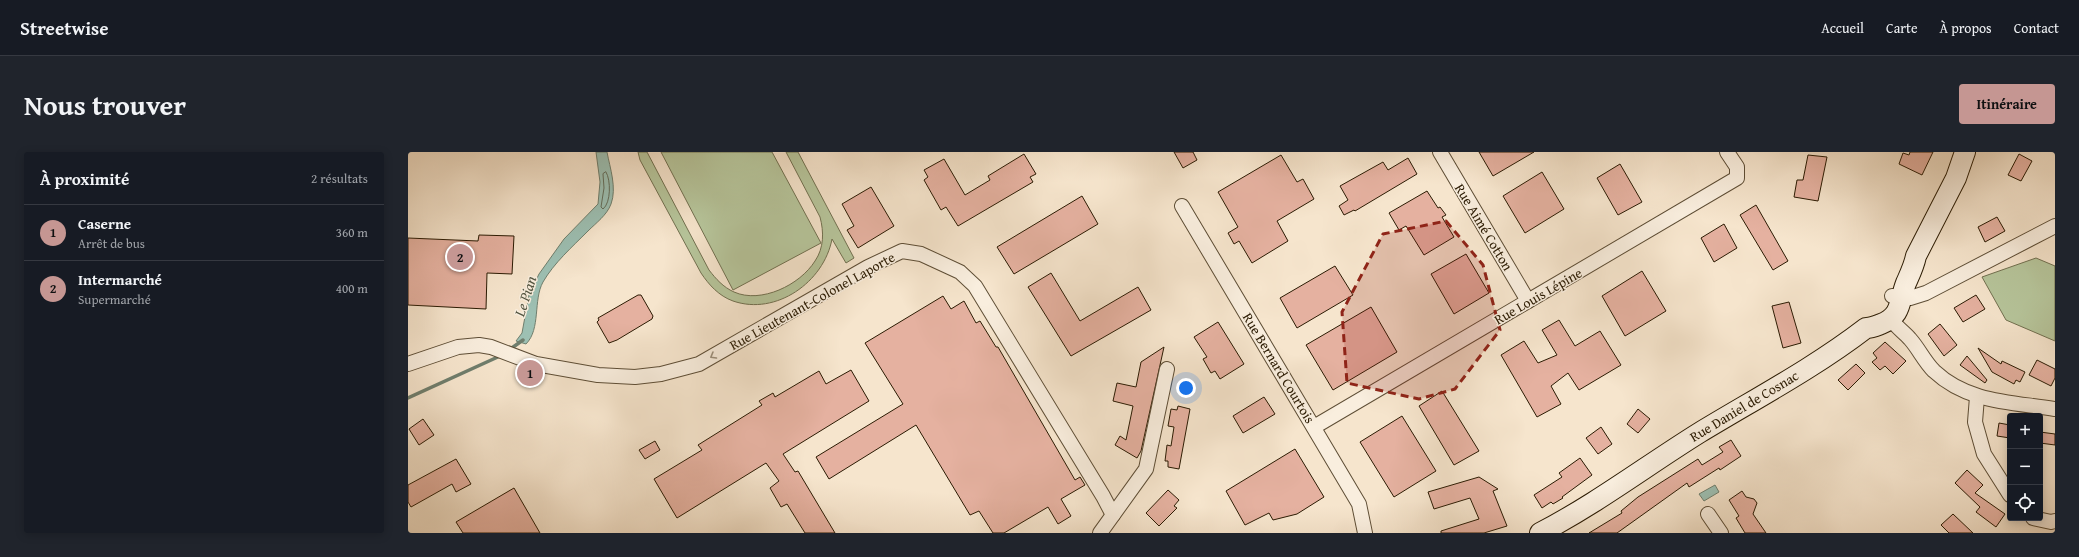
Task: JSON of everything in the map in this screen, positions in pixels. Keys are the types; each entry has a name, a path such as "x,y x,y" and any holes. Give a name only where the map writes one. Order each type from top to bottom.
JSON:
{"street":[{"name":"Rue Aimé Cotton","path":"1440,152 1528,301"},
{"name":"Rue Louis Lépine","path":"1314,428 1737,178 1736,167 1728,152"},
{"path":"1965,152 1956,178 1916,256 1906,266 1894,288 1894,306 1910,339 1926,362 1949,383 1978,397 2055,409"},
{"name":"Rue Bernard Courtois","path":"1182,206 1360,504 1365,533"},
{"path":"1894,306 1926,293 2055,226"},
{"name":"Rue Lieutenant-Colonel Laporte","path":"408,364 458,347 479,345 491,347 515,358 547,366 598,375 635,377 661,374 699,364 868,267 902,251 921,254 960,272 975,286 1113,515"},
{"name":"Rue Daniel de Cosnac","path":"1540,533 1586,507 1699,433 1827,356 1866,328 1868,323 1894,306"},
{"path":"1100,533 1146,469 1166,369"},
{"path":"1978,397 1975,422 1984,454 2007,490"},
{"path":"1708,514 1721,533"},
{"path":"2043,520 2051,522 2055,521"}],"highlighted area":[{"path":"1446,221 1483,265 1500,330 1455,389 1419,399 1347,383 1342,312 1383,234"}],"shaded area":[{"path":"638,152 647,152 709,270 726,288 734,292 756,296 768,294 790,285 808,270 820,251 823,234 820,217 786,152 798,152 854,258 846,263 832,239 827,255 819,269 796,292 765,304 749,304 728,299 715,290 701,273 640,160"},
{"path":"661,152 772,152 821,243 733,290"},
{"path":"2036,258 2055,266 2055,341 2006,320 1982,277"}],"water":[{"path":"596,152 607,152 613,185 613,198 611,204 604,215 564,255 547,275 540,289 534,331 531,338 526,344 516,341 522,333 529,295 539,274 564,239 598,204 600,182"},
{"path":"1715,485 1719,492 1704,501 1699,494"}],"building":[{"path":"1174,152 1193,152 1197,160 1183,168"},
{"path":"1479,152 1534,152 1493,176"},
{"path":"1910,152 1933,152 1922,175 1899,164 1903,153 1909,155"},
{"path":"1024,154 1036,174 1030,177 1033,182 958,226 946,207 941,210 924,180 928,177 924,170 944,159 965,195 990,180 988,176"},
{"path":"2019,154 2032,161 2021,181 2008,175"},
{"path":"1281,155 1297,182 1303,179 1314,199 1277,221 1288,241 1252,263 1239,241 1234,244 1228,233 1238,227 1218,192"},
{"path":"1808,155 1827,157 1818,201 1794,197 1797,180 1803,180"},
{"path":"1408,158 1417,174 1355,211 1354,210 1344,215 1339,206 1348,200 1340,186 1383,162 1388,170"},
{"path":"1620,164 1642,202 1618,215 1597,178"},
{"path":"1542,172 1564,209 1525,233 1503,196"},
{"path":"871,187 894,226 858,248 847,230 854,226 842,204"},
{"path":"1427,191 1438,208 1440,207 1446,215 1442,217 1454,237 1424,255 1406,226 1399,230 1389,213"},
{"path":"1082,196 1098,224 1014,274 997,247"},
{"path":"1756,205 1788,261 1773,270 1740,215"},
{"path":"1997,217 2005,231 1985,242 1978,227"},
{"path":"1724,224 1737,248 1714,262 1701,238"},
{"path":"479,235 514,236 512,274 487,273 486,309 408,305 408,238 478,241"},
{"path":"1466,254 1489,293 1454,314 1431,274"},
{"path":"1335,266 1353,295 1297,328 1280,298"},
{"path":"1642,271 1666,311 1625,336 1602,296"},
{"path":"1051,273 1080,321 1138,287 1151,310 1071,356 1028,287"},
{"path":"638,295 641,295 653,316 652,319 617,340 609,343 597,322 599,320 598,318"},
{"path":"1976,295 1985,309 1963,322 1954,308"},
{"path":"943,296 951,309 964,301 976,323 980,321 996,347 998,347 1075,480 1080,477 1085,485 1061,499 1071,516 1058,524 1048,507 1004,533 993,533 979,511 970,515 916,425 829,479 816,457 903,404 865,343"},
{"path":"1789,302 1801,343 1783,348 1772,306"},
{"path":"1371,307 1397,352 1333,390 1306,345"},
{"path":"1559,320 1575,346 1600,331 1621,365 1579,390 1568,373 1551,386 1561,404 1537,417 1501,355 1524,341 1538,363 1557,355 1542,330"},
{"path":"1218,322 1244,364 1220,379 1215,371 1211,373 1203,359 1207,357 1194,337"},
{"path":"1940,324 1957,345 1944,356 1928,334"},
{"path":"1885,342 1906,361 1893,374 1885,366 1880,370 1872,362 1877,358 1873,353"},
{"path":"1164,347 1141,451 1137,458 1115,445 1120,436 1126,440 1133,406 1113,401 1117,383 1136,387 1141,362"},
{"path":"1978,348 2001,364 2002,361 2025,372 2020,382 2016,380 2014,384 1992,372"},
{"path":"1967,356 1987,380 1985,383 1960,365"},
{"path":"2037,360 2055,369 2055,378 2051,386 2029,375"},
{"path":"1856,364 1865,373 1848,390 1838,380"},
{"path":"851,370 869,401 783,454 795,472 798,471 835,533 805,533 787,504 781,507 770,488 779,481 766,463 677,518 654,479 702,450 698,445 762,405 759,401 773,393 775,397 819,371 826,384"},
{"path":"1442,391 1479,451 1454,465 1419,406"},
{"path":"1264,397 1275,414 1243,433 1233,416"},
{"path":"1178,406 1190,409 1179,469 1168,467 1168,461 1165,461 1167,445 1171,446 1174,427 1168,426 1171,409 1177,410"},
{"path":"1638,409 1650,419 1638,433 1627,424"},
{"path":"1402,416 1436,471 1394,497 1360,442"},
{"path":"423,419 434,435 419,445 409,429"},
{"path":"1999,423 2007,424 2007,438 1997,436"},
{"path":"1601,427 1612,444 1598,454 1586,438"},
{"path":"2043,432 2055,434 2055,445 2043,443"},
{"path":"1731,440 1741,456 1720,470 1719,468 1689,487 1687,483 1617,533 1589,533 1622,513 1621,511 1638,497 1698,459 1702,465 1723,452 1719,447"},
{"path":"655,441 660,450 645,459 639,450"},
{"path":"1295,449 1324,497 1297,514 1273,520 1269,513 1245,525 1226,491"},
{"path":"1580,458 1592,475 1562,497 1563,498 1553,504 1551,502 1542,508 1534,495 1562,477 1559,473"},
{"path":"456,459 471,484 456,492 452,484 411,507 408,502 408,485"},
{"path":"1967,470 1983,485 1975,493 2005,514 1996,527 1976,512 1980,507 1955,483"},
{"path":"1479,477 1498,489 1493,491 1507,526 1484,533 1441,533 1441,531 1479,519 1470,498 1434,509 1428,492"},
{"path":"514,488 540,533 463,533 456,522"},
{"path":"1168,490 1179,500 1174,506 1177,508 1159,526 1146,513"},
{"path":"1742,491 1746,497 1754,499 1757,503 1753,514 1766,533 1745,533 1736,518 1739,516 1729,500"},
{"path":"1953,514 1973,533 1949,533 1941,525"}],"waterway":[{"name":"Le Pian","path":"509,350 523,340"},
{"name":"Le Pian","path":"408,398 500,356"}],"place":[{"name":"Intermarché","path":"460,257"},
{"name":"Caserne","path":"530,373"}]}
